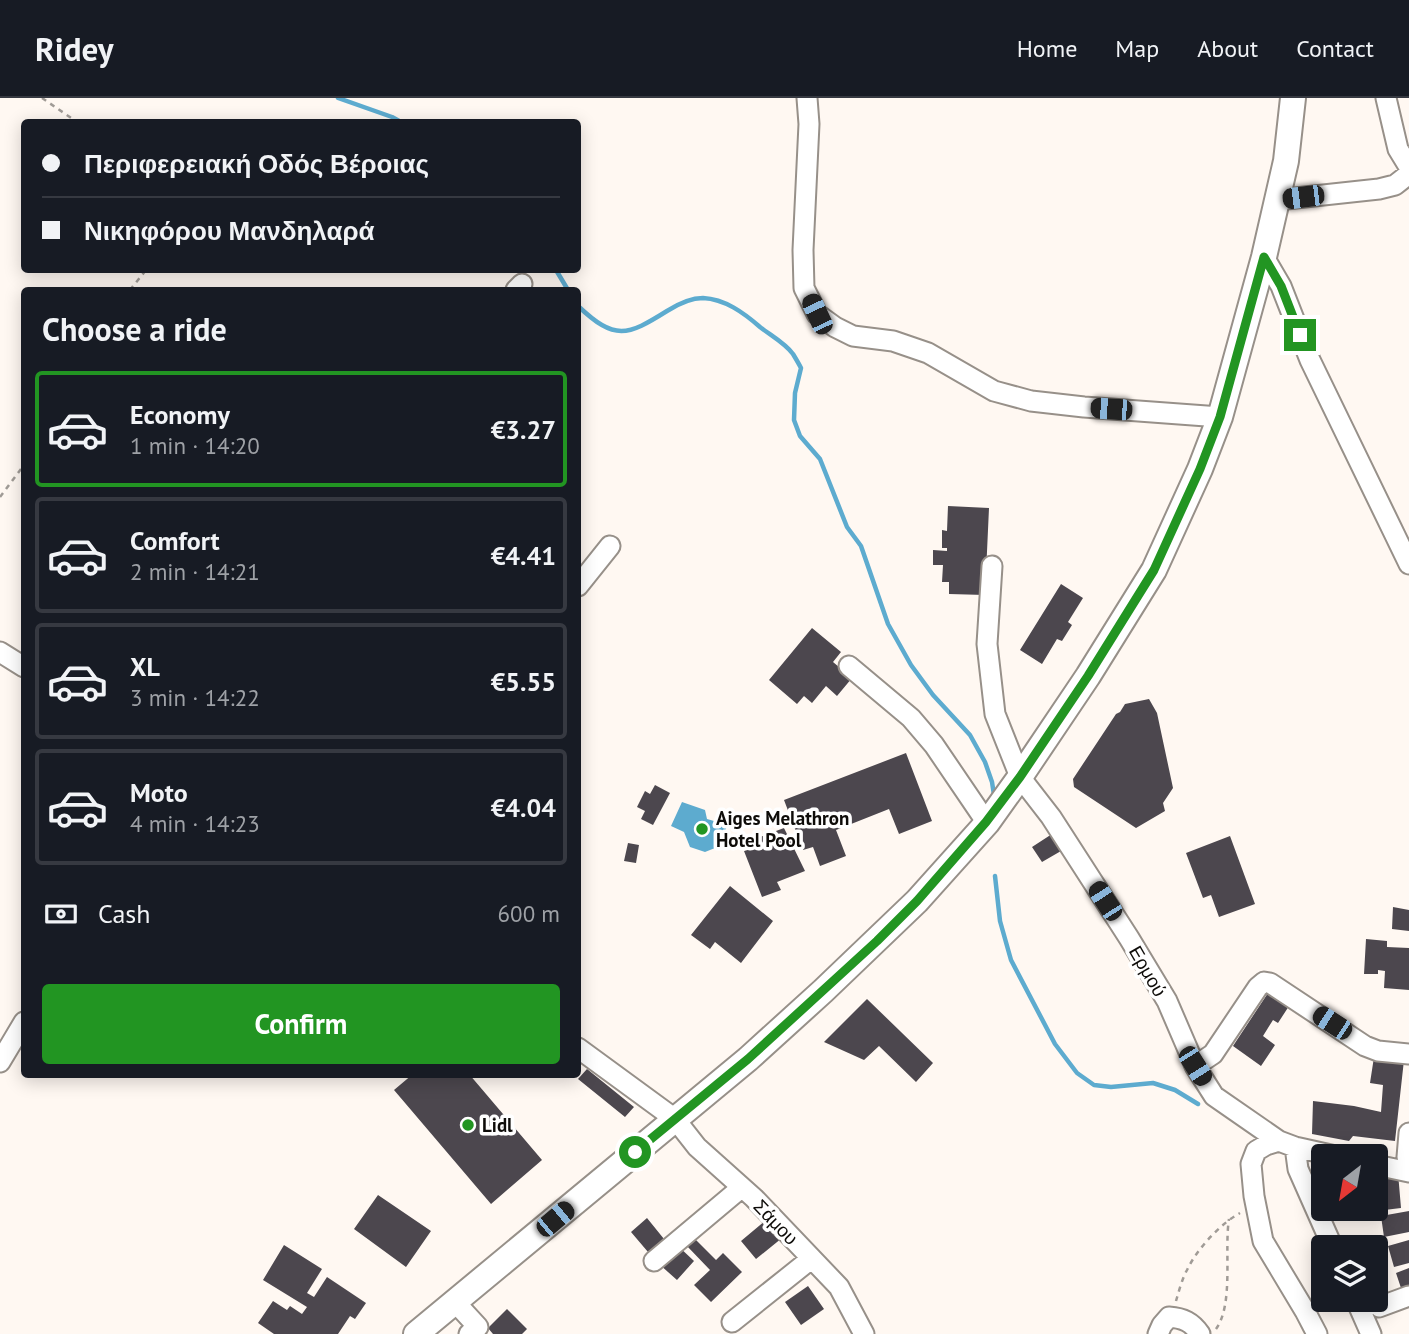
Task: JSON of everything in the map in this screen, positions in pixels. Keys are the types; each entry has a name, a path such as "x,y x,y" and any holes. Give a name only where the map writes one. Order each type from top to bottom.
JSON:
{"main road":[{"path":"416,1334 748,1059 877,941 917,901 986,822 1020,777 1088,676 1154,570 1200,469 1220,417 1264,257 1286,161 1293,98"}],"street":[{"path":"807,98 809,124 803,250 804,288 817,314 853,336 893,341 928,353 994,391 1031,401 1220,417"},
{"path":"1386,98 1398,149 1409,167"},
{"path":"1277,200 1379,189 1395,185 1409,174"},
{"path":"1264,257 1281,286 1310,360 1409,564"},
{"path":"581,582 610,546"},
{"name":"Ερμού","path":"992,566 987,644 995,714 1020,777 1051,817 1129,938 1167,1001 1195,1066 1214,1096 1287,1144 1311,1150"},
{"path":"0,652 21,665"},
{"path":"849,666 911,718 934,745 986,822"},
{"path":"1195,1066 1213,1054 1264,982 1270,983 1365,1046 1378,1051 1409,1054"},
{"path":"0,1062 21,1028"},
{"name":"Σάμου","path":"581,1050 675,1119 698,1147 754,1198 839,1287 864,1334"},
{"path":"1409,1133 1409,1160"},
{"path":"1317,1334 1263,1241 1255,1205 1251,1164 1256,1151 1266,1145 1287,1144 1326,1235"},
{"path":"1388,1167 1409,1172"},
{"path":"654,1261 741,1188"},
{"path":"732,1322 811,1259"},
{"path":"1388,1304 1409,1296"},
{"path":"455,1302 478,1326 469,1334"},
{"path":"1361,1312 1370,1333"},
{"path":"1158,1334 1169,1317 1180,1318 1194,1326 1200,1334"}],"path":[{"path":"43,98 72,119"},
{"path":"132,287 144,273"},
{"path":"0,496 21,469"},
{"path":"1173,1318 1187,1269 1206,1242 1229,1219 1255,1205"},
{"path":"1213,1334 1223,1315 1226,1296 1229,1219"}],"water":[{"name":"Aiges Melathron Hotel Pool","path":"682,802 705,810 707,819 714,821 720,816 729,820 720,846 705,852 690,847 684,832 671,826"}],"building":[{"path":"948,506 989,508 985,595 949,594 949,582 942,582 943,565 933,565 933,550 947,551 947,548 942,548 942,530 947,531"},
{"path":"1061,584 1083,598 1068,622 1072,625 1062,641 1057,639 1042,664 1020,650"},
{"path":"812,628 841,652 833,662 852,678 837,696 826,686 812,703 804,696 797,704 769,680"},
{"path":"1149,699 1157,713 1173,788 1163,803 1165,811 1136,828 1074,787 1073,779 1125,704"},
{"path":"906,753 932,821 899,834 889,809 836,830 846,856 820,866 813,847 803,850 784,800"},
{"path":"655,785 670,793 653,825 641,819 645,811 637,807 645,791 650,794"},
{"path":"784,828 805,871 777,882 781,890 762,897 744,851 755,848 752,840"},
{"path":"1052,834 1061,851 1042,862 1032,847"},
{"path":"1230,836 1255,904 1219,917 1211,895 1203,898 1186,853"},
{"path":"628,843 639,845 636,863 624,861"},
{"path":"730,886 773,921 741,963 715,942 710,949 691,935"},
{"path":"1393,907 1409,910 1409,931 1392,929"},
{"path":"1366,939 1387,941 1387,947 1409,948 1409,990 1384,988 1385,971 1364,974"},
{"path":"1268,993 1289,1006 1278,1023 1273,1020 1263,1036 1275,1045 1261,1066 1233,1046"},
{"path":"867,999 933,1063 916,1082 879,1046 864,1060 824,1042"},
{"path":"1374,1057 1404,1060 1395,1141 1353,1136 1349,1141 1312,1134 1313,1101 1381,1112 1383,1085 1370,1083"},
{"path":"587,1069 634,1107 625,1117 578,1079"},
{"name":"Lidl","path":"408,1078 472,1078 542,1160 491,1204 394,1090"},
{"path":"1398,1173 1401,1208 1388,1210 1388,1174"},
{"path":"378,1195 431,1231 406,1267 354,1229"},
{"path":"1409,1211 1409,1232 1384,1235 1382,1222 1388,1222 1388,1215"},
{"path":"647,1218 664,1239 648,1252 631,1232"},
{"path":"766,1220 782,1238 756,1259 741,1241"},
{"path":"694,1238 716,1260 723,1253 742,1272 711,1302 694,1285 710,1270 686,1245"},
{"path":"1409,1240 1409,1263 1394,1267 1388,1246"},
{"path":"284,1245 322,1269 307,1293 314,1297 327,1277 366,1303 355,1319 350,1316 338,1334 274,1334 258,1323 273,1301 287,1310 290,1306 302,1314 307,1307 263,1280"},
{"path":"677,1245 694,1261 677,1280 659,1264"},
{"path":"1409,1268 1409,1288 1402,1291 1396,1273"},
{"path":"808,1286 824,1309 801,1325 785,1302"},
{"path":"507,1309 527,1329 522,1334 493,1334 488,1328"}],"waterway":[{"path":"338,98 396,119"},
{"path":"558,273 566,287"},
{"path":"581,309 602,325 621,331 641,326 684,302 698,298 711,299 741,312 790,350 801,368 795,393 794,420 800,436 820,459 847,527 861,546 888,624 911,665 933,695 970,735 985,762 994,795"},
{"path":"995,876 1000,921 1011,960 1055,1044 1077,1073 1094,1085 1111,1087 1153,1083 1175,1090 1198,1104"}],"place":[{"name":"Aiges Melathron Hotel Pool","path":"702,829"},
{"name":"Lidl","path":"468,1125"}],"route":[{"path":"635,1152 748,1059 877,941 917,901 986,822 1020,777 1088,676 1154,570 1200,469 1220,417 1264,257 1281,286 1300,335"}]}
